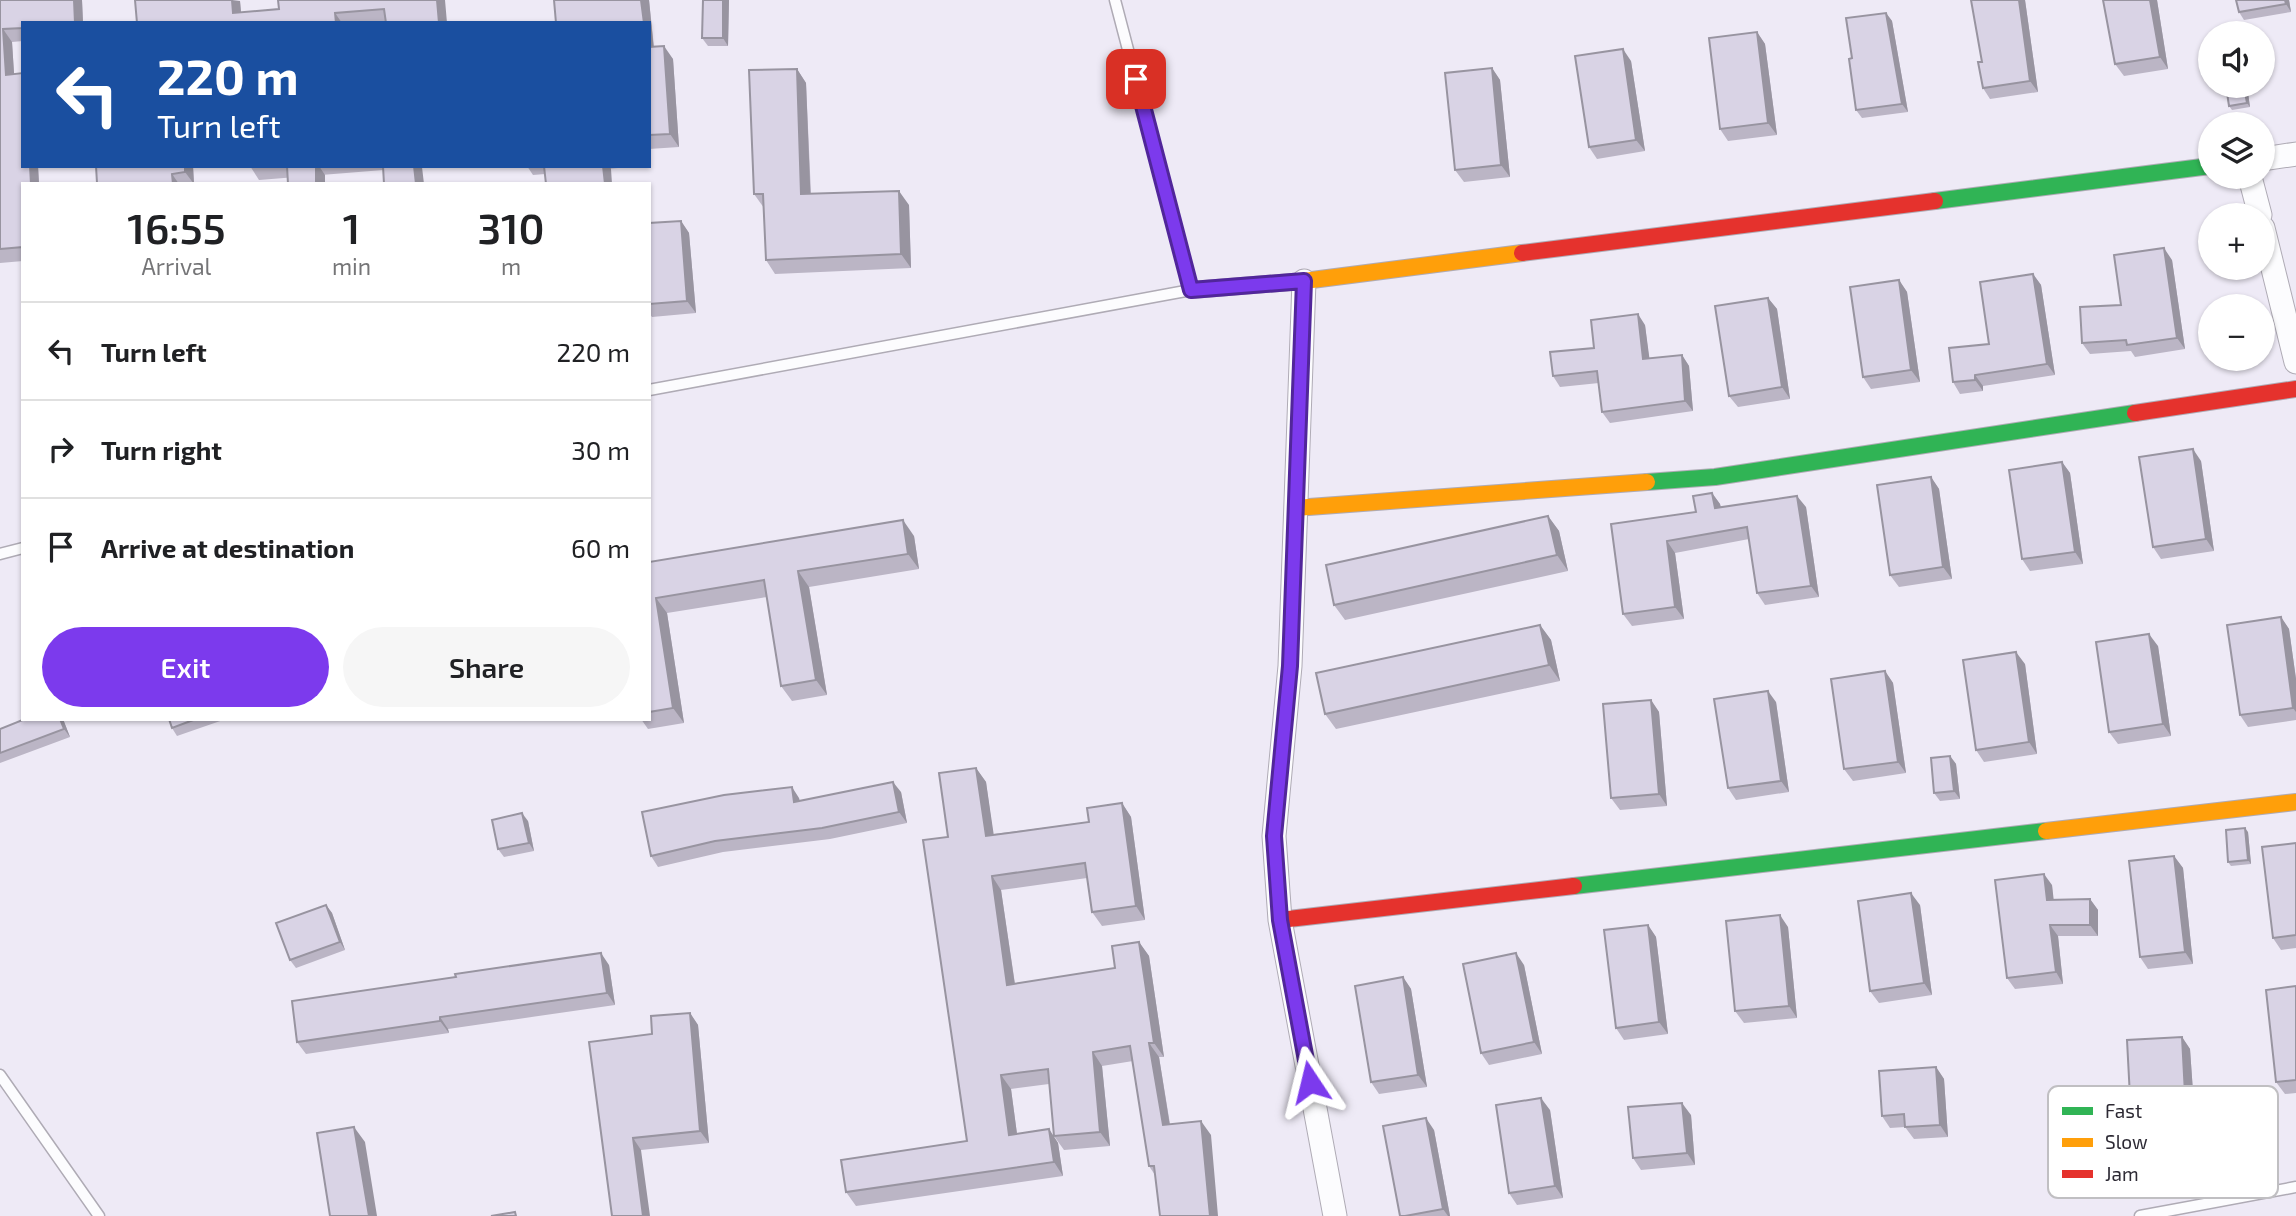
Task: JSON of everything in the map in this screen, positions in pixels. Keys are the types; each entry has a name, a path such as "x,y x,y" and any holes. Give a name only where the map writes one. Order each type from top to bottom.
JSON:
{"street":[{"path":"2275,157 2296,154"},
{"path":"1191,290 1304,281 2198,168"},
{"path":"2275,277 2296,362"},
{"path":"1304,281 1290,666 1274,836 1280,920 1335,1216"},
{"path":"1295,508 1715,477 2296,389"},
{"path":"1280,920 2296,802"}],"lane":[{"path":"651,390 1191,290 1115,0"},
{"path":"0,554 21,549"},
{"path":"0,1075 99,1216"},
{"path":"2278,1190 2296,1187"},
{"path":"2140,1216 2237,1198"}],"building":[{"path":"0,0 74,0 75,21 21,21 21,28 3,29 6,75 21,73 21,168 30,168 31,182 21,182 21,247 0,249"},
{"path":"135,0 232,0 233,13 279,9 278,0 437,0 439,21 386,21 384,9 335,13 336,21 137,21"},
{"path":"554,0 641,0 644,21 556,21"},
{"path":"703,0 723,0 723,38 702,38"},
{"path":"1971,0 2019,0 2030,81 1983,88 1978,62 1982,62"},
{"path":"2103,0 2150,0 2160,57 2115,64"},
{"path":"2236,0 2285,0 2286,4 2239,12"},
{"path":"1886,13 1902,104 1856,110 1846,18"},
{"path":"1757,32 1768,123 1720,129 1709,38"},
{"path":"664,46 670,134 651,135 651,47"},
{"path":"1623,49 1636,140 1589,147 1575,56"},
{"path":"1492,68 1501,165 1455,170 1445,73"},
{"path":"797,69 801,194 899,191 901,254 766,260 763,194 754,194 749,70"},
{"path":"2228,98 2246,98 2247,103 2229,106"},
{"path":"96,168 185,168 185,172 172,174 173,182 97,182"},
{"path":"287,168 316,168 316,182 288,182"},
{"path":"383,168 414,168 416,182 384,182"},
{"path":"544,168 603,168 605,182 546,182"},
{"path":"681,221 687,301 651,304 651,223"},
{"path":"2164,248 2177,338 2127,345 2126,340 2082,343 2080,307 2121,305 2114,255"},
{"path":"2033,274 2047,364 1975,375 1975,380 1953,382 1949,348 1989,344 1980,282"},
{"path":"1899,280 1911,370 1863,377 1850,287"},
{"path":"1768,298 1782,387 1729,396 1715,306"},
{"path":"1638,314 1643,359 1682,355 1685,401 1602,412 1597,371 1553,376 1550,352 1594,348 1591,320"},
{"path":"2193,449 2206,539 2153,547 2139,457"},
{"path":"2062,462 2075,552 2022,559 2009,470"},
{"path":"1931,477 1943,567 1890,575 1877,485"},
{"path":"1712,493 1715,508 1797,496 1811,586 1757,593 1747,527 1667,541 1675,607 1623,614 1611,524 1696,512 1693,496"},
{"path":"1548,516 1557,555 1334,605 1326,565"},
{"path":"903,520 908,554 798,571 816,680 781,686 764,580 656,598 673,708 651,712 651,562"},
{"path":"2281,617 2293,708 2240,715 2227,625"},
{"path":"1540,625 1549,665 1325,714 1316,673"},
{"path":"2149,634 2163,724 2109,732 2096,642"},
{"path":"2016,652 2029,742 1976,750 1963,660"},
{"path":"1885,671 1898,762 1844,769 1831,679"},
{"path":"1768,691 1781,781 1728,788 1714,699"},
{"path":"1651,700 1659,794 1611,798 1603,704"},
{"path":"21,721 61,721 64,729 0,753 0,729"},
{"path":"170,721 191,721 172,728"},
{"path":"1950,756 1954,791 1934,793 1931,758"},
{"path":"976,768 986,836 1089,822 1087,808 1122,803 1136,906 1092,912 1085,863 992,876 1007,985 1115,968 1112,946 1139,942 1154,1043 1149,1043 1163,1125 1201,1121 1210,1216 1160,1216 1154,1166 1149,1166 1130,1046 1093,1052 1100,1132 1054,1136 1048,1069 1001,1075 1009,1135 1049,1129 1054,1162 846,1192 841,1160 967,1141 923,840 948,837 939,773"},
{"path":"893,782 899,812 822,828 715,841 651,856 642,812 724,795 792,787 794,802"},
{"path":"522,813 529,843 498,849 492,820"},
{"path":"2245,828 2248,860 2228,862 2226,830"},
{"path":"2296,843 2296,935 2273,938 2262,847"},
{"path":"2174,856 2185,952 2140,957 2129,861"},
{"path":"2044,874 2047,900 2090,899 2090,925 2050,925 2056,972 2007,978 1995,880"},
{"path":"1911,893 1924,983 1870,991 1858,901"},
{"path":"326,905 340,942 290,960 276,923"},
{"path":"1780,915 1789,1006 1735,1011 1726,921"},
{"path":"1648,925 1659,1022 1616,1028 1604,930"},
{"path":"601,953 607,993 440,1017 440,1021 297,1042 292,1001"},
{"path":"1516,953 1534,1042 1481,1053 1463,964"},
{"path":"1403,977 1418,1075 1371,1082 1355,986"},
{"path":"2296,986 2296,1080 2276,1082 2266,990"},
{"path":"690,1013 700,1131 633,1138 643,1216 612,1216 589,1042 652,1034 651,1016"},
{"path":"2182,1037 2185,1086 2129,1086 2127,1040"},
{"path":"1936,1067 1940,1125 1905,1127 1904,1114 1882,1116 1879,1071"},
{"path":"1541,1098 1555,1186 1509,1193 1496,1105"},
{"path":"1682,1103 1687,1153 1633,1158 1628,1107"},
{"path":"1426,1118 1443,1209 1400,1216 1383,1126"},
{"path":"354,1127 369,1216 330,1216 317,1133"},
{"path":"515,1212 516,1216 491,1216"}],"traffic: fast":[{"path":"1935,201 2198,168"},
{"path":"1647,482 1715,477 2135,413"},
{"path":"1574,886 2046,831"}],"traffic: slow":[{"path":"1191,290 1304,281 1522,253"},
{"path":"1295,508 1647,482"},
{"path":"2046,831 2296,802"}],"traffic: jam":[{"path":"1522,253 1935,201"},
{"path":"2135,413 2296,389"},
{"path":"1280,920 1574,886"}],"route":[{"path":"1136,79 1191,290 1304,281 1290,666 1274,836 1280,920 1310,1082"}]}
